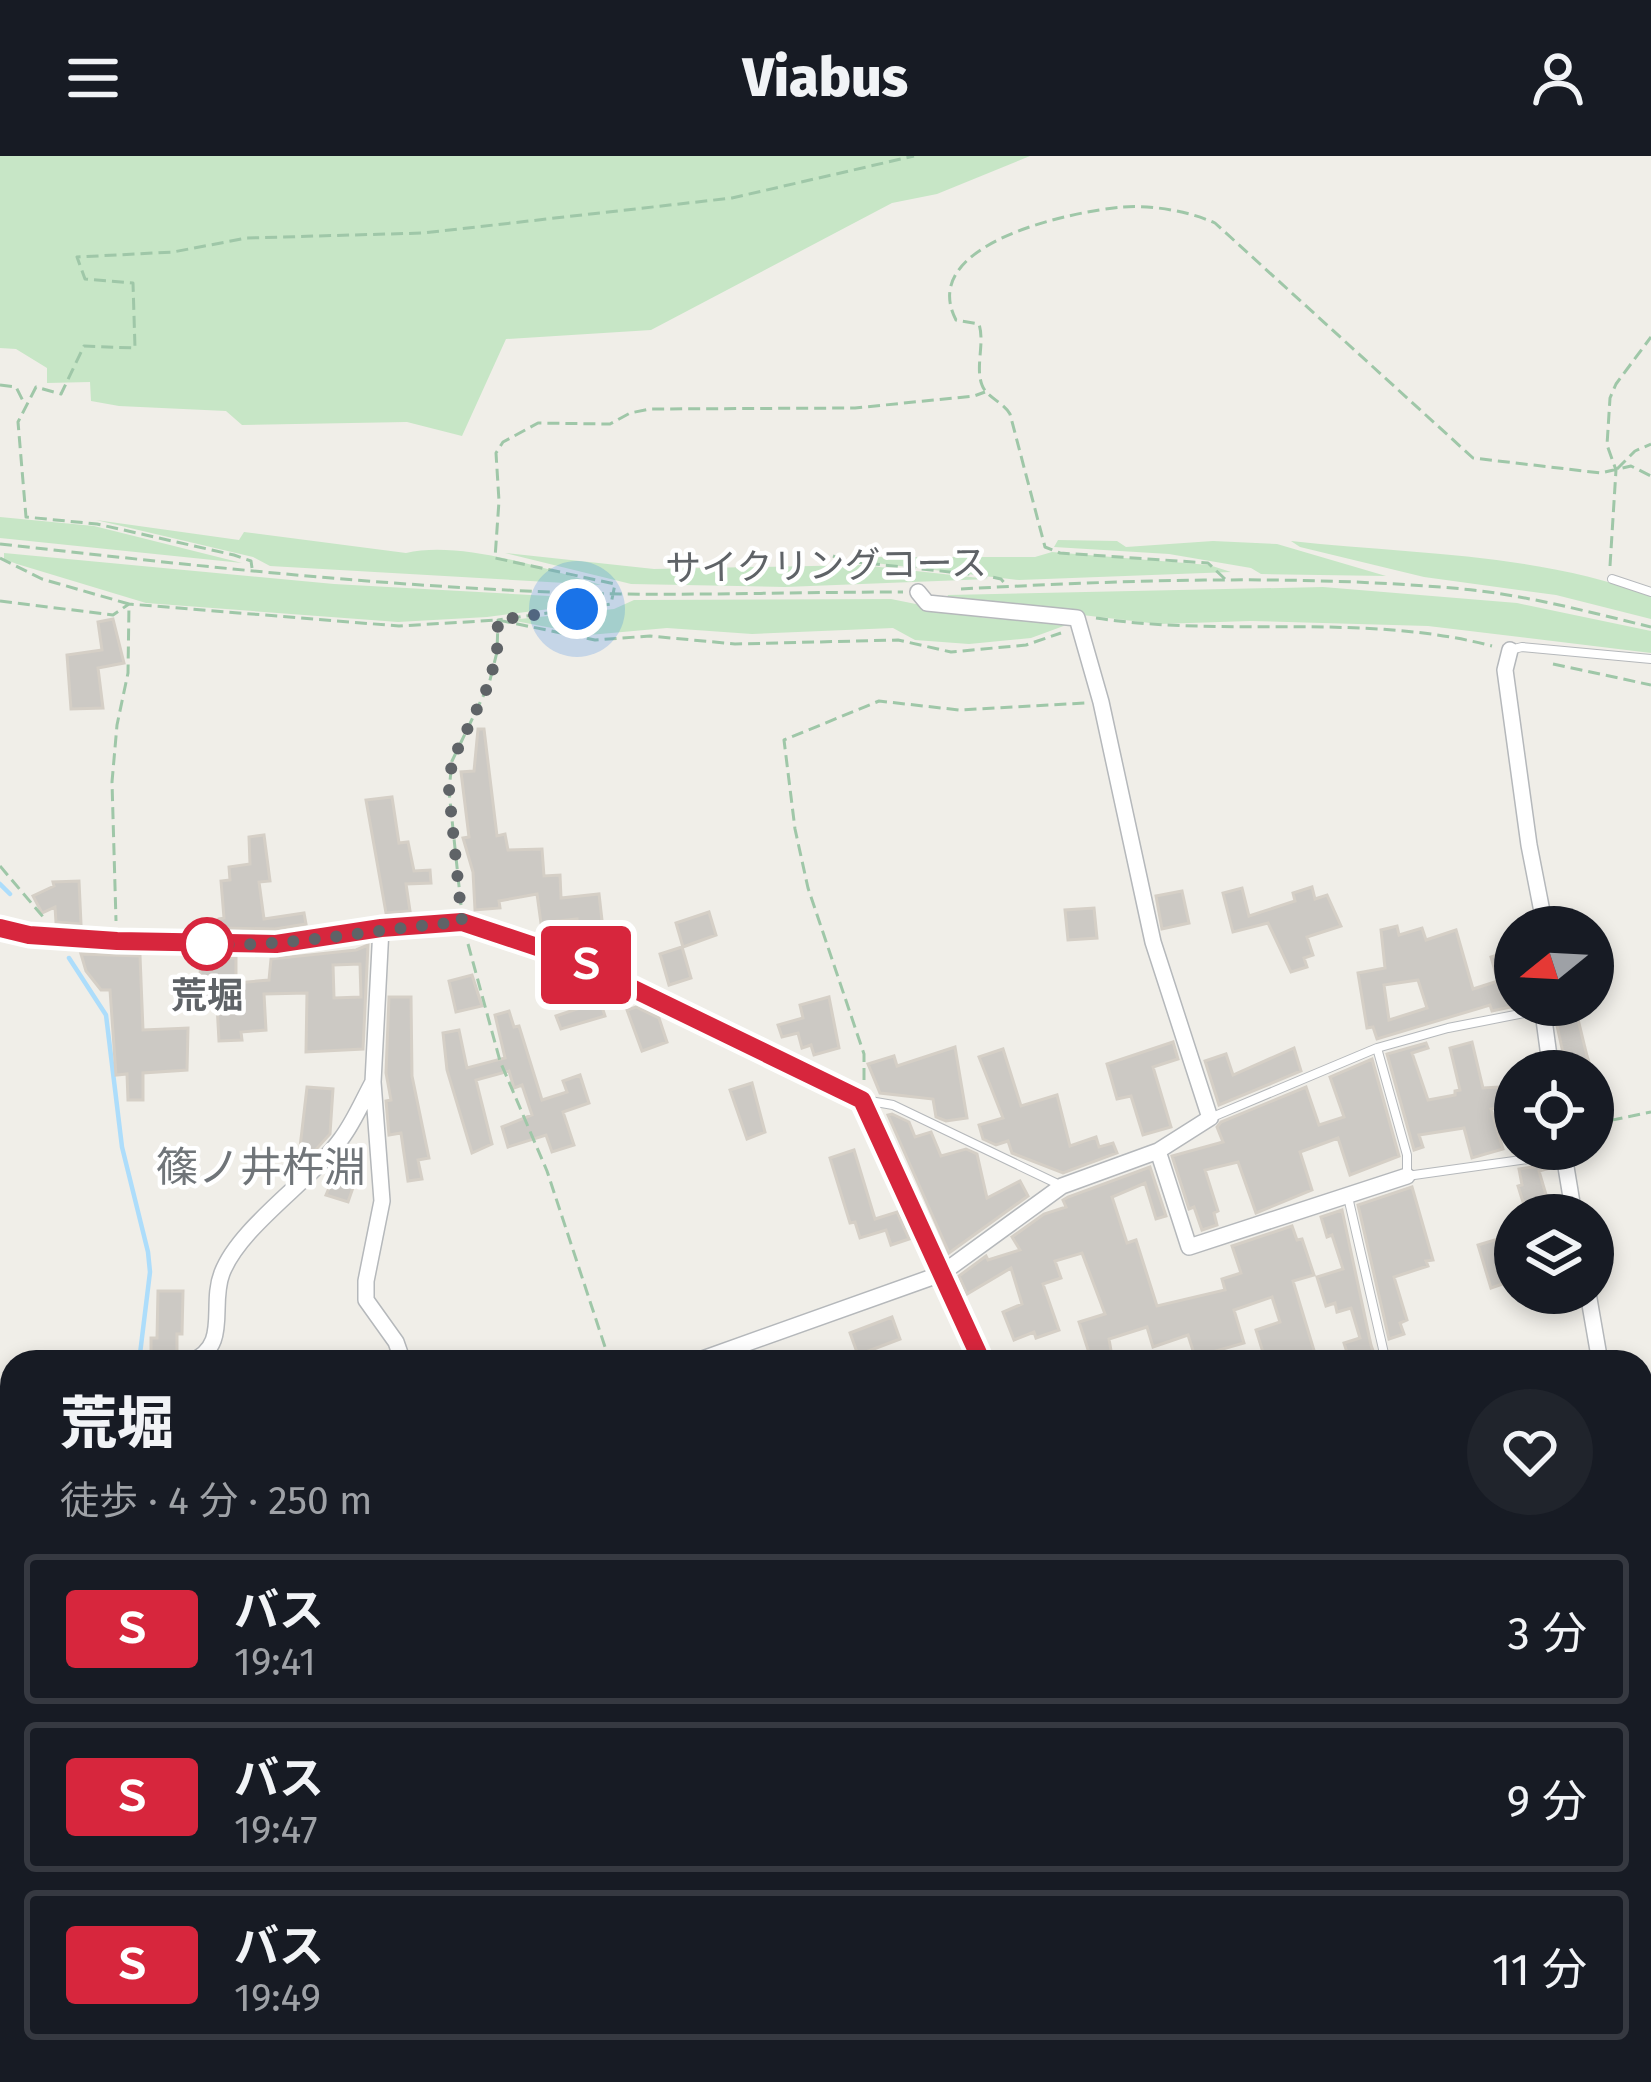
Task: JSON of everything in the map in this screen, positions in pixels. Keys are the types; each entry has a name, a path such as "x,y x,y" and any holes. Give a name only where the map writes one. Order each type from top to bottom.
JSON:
{"street":[{"path":"728,1350 941,1274 1062,1186 1158,1151 1210,1118 1153,942 1101,703 1077,618 927,603 918,592"},
{"path":"1510,650 1505,670 1541,906"},
{"path":"0,928 61,938 276,944 462,922 570,958 862,1100 976,1350"},
{"path":"381,928 373,1082 382,1201 366,1300 399,1350"},
{"path":"209,1350 216,1343 223,1270 342,1138 373,1082"},
{"path":"1158,1151 1189,1247 1407,1175"},
{"path":"1592,1314 1598,1350"}],"lane":[{"path":"1612,579 1651,592"},
{"path":"1510,650 1522,647 1651,659"},
{"path":"1210,1118 1377,1048 1494,1018"},
{"path":"1377,1048 1407,1155 1407,1175 1494,1162"},
{"path":"862,1100 892,1105 1062,1186"},
{"path":"1348,1197 1383,1350"}],"path":[{"path":"252,570 251,561 211,550 97,524 26,517 18,422 24,404 36,387 61,394 84,346 135,348 133,283 85,279 77,256 172,251 248,238 423,233 708,200 914,156"},
{"path":"1227,580 1208,563 1060,554 1045,547 1010,414 1002,400 985,392 980,383 983,335 979,323 956,320 951,309 958,266 973,252 1045,221 1086,212 1128,206 1194,213 1215,223 1473,458 1601,473 1631,466 1651,476"},
{"path":"1612,579 1616,470 1607,445 1610,398 1651,337"},
{"path":"0,385 16,387 24,404"},
{"path":"0,558 42,579 129,604 399,626 498,620 611,604 614,584 495,558 496,453 503,442 538,423 610,424 630,412 650,409 855,408 985,392"},
{"path":"1616,470 1635,451 1651,444"},
{"name":"サイクリングコース","path":"0,544 252,570 616,594 918,592"},
{"path":"833,556 988,575 1007,587"},
{"name":"サイクリングコース","path":"962,589 1227,580 1466,590 1560,605 1651,627"},
{"path":"0,601 113,615 129,604"},
{"path":"117,941 112,782 128,673 129,604"},
{"path":"498,620 595,640 650,636 735,644 898,640 951,652 1026,645 1081,626 1092,617 1155,627 1448,634 1510,650"},
{"path":"498,620 489,684 452,761 449,791 462,922 500,1061 547,1171 606,1350"},
{"path":"1547,662 1651,685"},
{"path":"862,1100 864,1054 808,888 784,740 879,701 959,710 1101,703"},
{"path":"0,866 61,938"},
{"path":"1614,1120 1651,1112"}],"green space":[{"path":"0,156 1030,156 937,194 892,203 651,330 506,339 462,436 407,422 242,425 226,411 119,406 91,401 90,382 47,383 47,368 16,349 0,348"},
{"path":"0,517 94,526 242,563 0,538"},
{"path":"96,520 239,540 244,532 406,553 477,553 601,585 270,566 253,557"},
{"path":"1058,540 1117,541 1126,547 1213,541 1277,544 1386,576 1261,574 1251,568 1169,554 1054,547"},
{"path":"1291,541 1473,557 1564,571 1651,596 1651,619 1556,595 1424,577"},
{"path":"1052,552 1209,565 1231,572 1019,580 858,561 866,557 1035,557"},
{"path":"4,553 334,584 605,602 398,622 146,603 17,564 4,559"},
{"path":"505,553 654,569 861,565 989,579 785,587 631,584"},
{"path":"1323,587 1517,603 1651,631 1651,653 1428,626 1250,621 1159,624 946,599 948,595"},
{"path":"891,599 985,618 1069,624 1031,638 969,644 915,640 893,628 752,634 667,628 589,635 510,620 614,609 634,600"}],"building":[{"path":"113,619 124,663 98,668 103,708 71,709 67,655 102,650 98,622"},
{"path":"478,729 484,729 497,836 505,834 508,850 542,849 544,876 560,875 561,898 599,894 603,929 578,932 577,919 541,923 537,894 499,901 500,908 475,910 473,872 463,838 469,837 461,772 474,771"},
{"path":"392,797 399,843 408,842 414,871 430,870 431,883 406,884 410,911 386,913 366,800"},
{"path":"264,835 270,881 259,882 264,919 304,913 306,924 220,928 219,919 224,918 221,881 230,880 229,867 250,864 249,837"},
{"path":"79,881 81,924 56,922 55,907 42,913 33,896 54,886 53,882"},
{"path":"1312,887 1315,899 1327,895 1341,926 1307,937 1313,955 1304,958 1307,967 1291,972 1268,923 1233,932 1223,893 1242,888 1249,916 1295,901 1293,893"},
{"path":"1182,891 1189,923 1162,929 1156,896"},
{"path":"1094,908 1097,938 1068,940 1065,910"},
{"path":"709,912 716,935 683,947 676,923"},
{"path":"1397,926 1399,935 1422,928 1426,940 1456,930 1473,989 1494,982 1494,1011 1490,1005 1377,1039 1373,1027 1367,1028 1358,973 1385,968 1381,930","holes":["1418,980 1427,1008 1389,1020 1384,985"]},
{"path":"368,945 363,1049 306,1052 307,993 264,994 266,1030 241,1032 242,1040 219,1041 217,1005 204,1005 204,993 199,993 201,958 236,958 236,983 269,980 271,959","holes":["360,964 361,997 334,998 333,965"]},
{"path":"682,947 691,978 669,985 660,954"},
{"path":"81,954 140,956 143,1030 188,1028 187,1070 143,1073 143,1100 128,1100 127,1074 116,1075 110,990 101,990 86,971"},
{"path":"472,975 482,1006 456,1012 449,981"},
{"path":"583,981 596,988 605,1016 561,1029 556,1016 577,1009 570,985"},
{"path":"389,997 411,997 412,1076 429,1158 418,1160 422,1179 408,1181 401,1133 389,1135"},
{"path":"829,997 839,1048 814,1055 811,1045 802,1048 798,1033 782,1037 778,1025 803,1018 800,1005"},
{"path":"636,1007 659,1018 667,1042 642,1051 627,1010"},
{"path":"509,1011 514,1027 519,1026 542,1100 567,1092 563,1081 580,1075 589,1103 563,1112 574,1145 552,1152 546,1135 508,1147 502,1127 532,1115 522,1085 514,1088 509,1071 476,1080 492,1144 472,1153 447,1070 443,1033 459,1030 467,1068 505,1058 495,1015"},
{"path":"1557,1026 1580,1026 1586,1050 1562,1050"},
{"path":"1173,1042 1178,1059 1153,1067 1171,1127 1143,1135 1131,1096 1117,1099 1107,1064"},
{"path":"1472,1042 1483,1088 1494,1087 1494,1152 1472,1158 1464,1128 1419,1135 1423,1147 1414,1150 1387,1054 1426,1043 1428,1048 1412,1053 1428,1100 1460,1090 1450,1048"},
{"path":"955,1047 967,1118 946,1121 936,1117 933,1099 880,1093 868,1064 894,1056 897,1066"},
{"path":"1294,1048 1301,1071 1219,1105 1205,1061 1226,1054 1233,1075"},
{"path":"1003,1049 1021,1106 1057,1095 1070,1146 1096,1137 1099,1147 1113,1143 1117,1153 1063,1173 1012,1153 1008,1141 996,1145 983,1139 979,1125 1003,1118 979,1057"},
{"path":"1372,1059 1399,1156 1350,1175 1338,1138 1300,1152 1312,1190 1256,1213 1238,1162 1205,1170 1218,1211 1214,1213 1217,1225 1202,1230 1194,1207 1189,1209 1172,1156 1223,1142 1217,1127 1221,1122 1306,1087 1319,1125 1344,1117 1330,1077"},
{"path":"752,1083 765,1132 747,1139 730,1090"},
{"path":"307,1087 333,1089 330,1134 309,1157 299,1156"},
{"path":"888,1115 909,1122 915,1137 931,1132 941,1156 966,1149 977,1154 987,1198 1020,1181 1028,1196 949,1253"},
{"path":"854,1150 875,1219 897,1212 909,1239 891,1245 886,1230 860,1238 855,1222 850,1223 830,1158"},
{"path":"343,1155 362,1162 348,1202 326,1195"},
{"path":"1150,1167 1166,1216 1156,1219 1145,1183 1112,1197 1127,1243 1136,1240 1157,1306 1225,1290 1222,1279 1241,1273 1232,1246 1292,1226 1297,1240 1302,1239 1314,1275 1293,1281 1314,1350 1262,1350 1256,1330 1280,1322 1272,1297 1234,1310 1244,1343 1220,1350 1193,1350 1188,1335 1153,1347 1147,1327 1109,1339 1111,1350 1088,1350 1079,1322 1105,1314 1082,1253 1055,1261 1061,1278 1043,1284 1059,1330 1014,1340 1003,1312 1022,1304 1011,1268 967,1294 959,1276 986,1256 988,1260 1020,1250 1012,1237 1044,1214 1066,1207 1063,1200"},
{"path":"1519,1170 1543,1170 1539,1171 1546,1194 1520,1194 1518,1186 1522,1185"},
{"path":"1412,1187 1433,1260 1394,1277 1407,1320 1400,1323 1404,1334 1389,1339 1358,1205"},
{"path":"1342,1210 1373,1350 1346,1350 1344,1343 1360,1338 1351,1308 1337,1312 1335,1303 1326,1306 1317,1277 1343,1269 1321,1217"},
{"path":"1494,1240 1491,1288 1478,1245"},
{"path":"158,1291 183,1291 177,1350 151,1350 151,1338 157,1338"},
{"path":"892,1317 900,1339 871,1350 856,1350 850,1333"}],"waterway":[{"path":"0,884 10,894"},
{"path":"69,958 106,1015 122,1147 148,1252 140,1350"}],"bus line":[{"name":"Ｓ","path":"0,928 29,935 117,941 276,944 462,922 570,958 862,1100 976,1350"}],"place":[{"name":"荒堀","path":"207,944"}],"district":[{"name":"篠ノ井杵淵","path":"261,1168"}],"route":[{"path":"207,944 276,944 462,922 449,791 452,761 489,684 498,620 577,609"}]}
